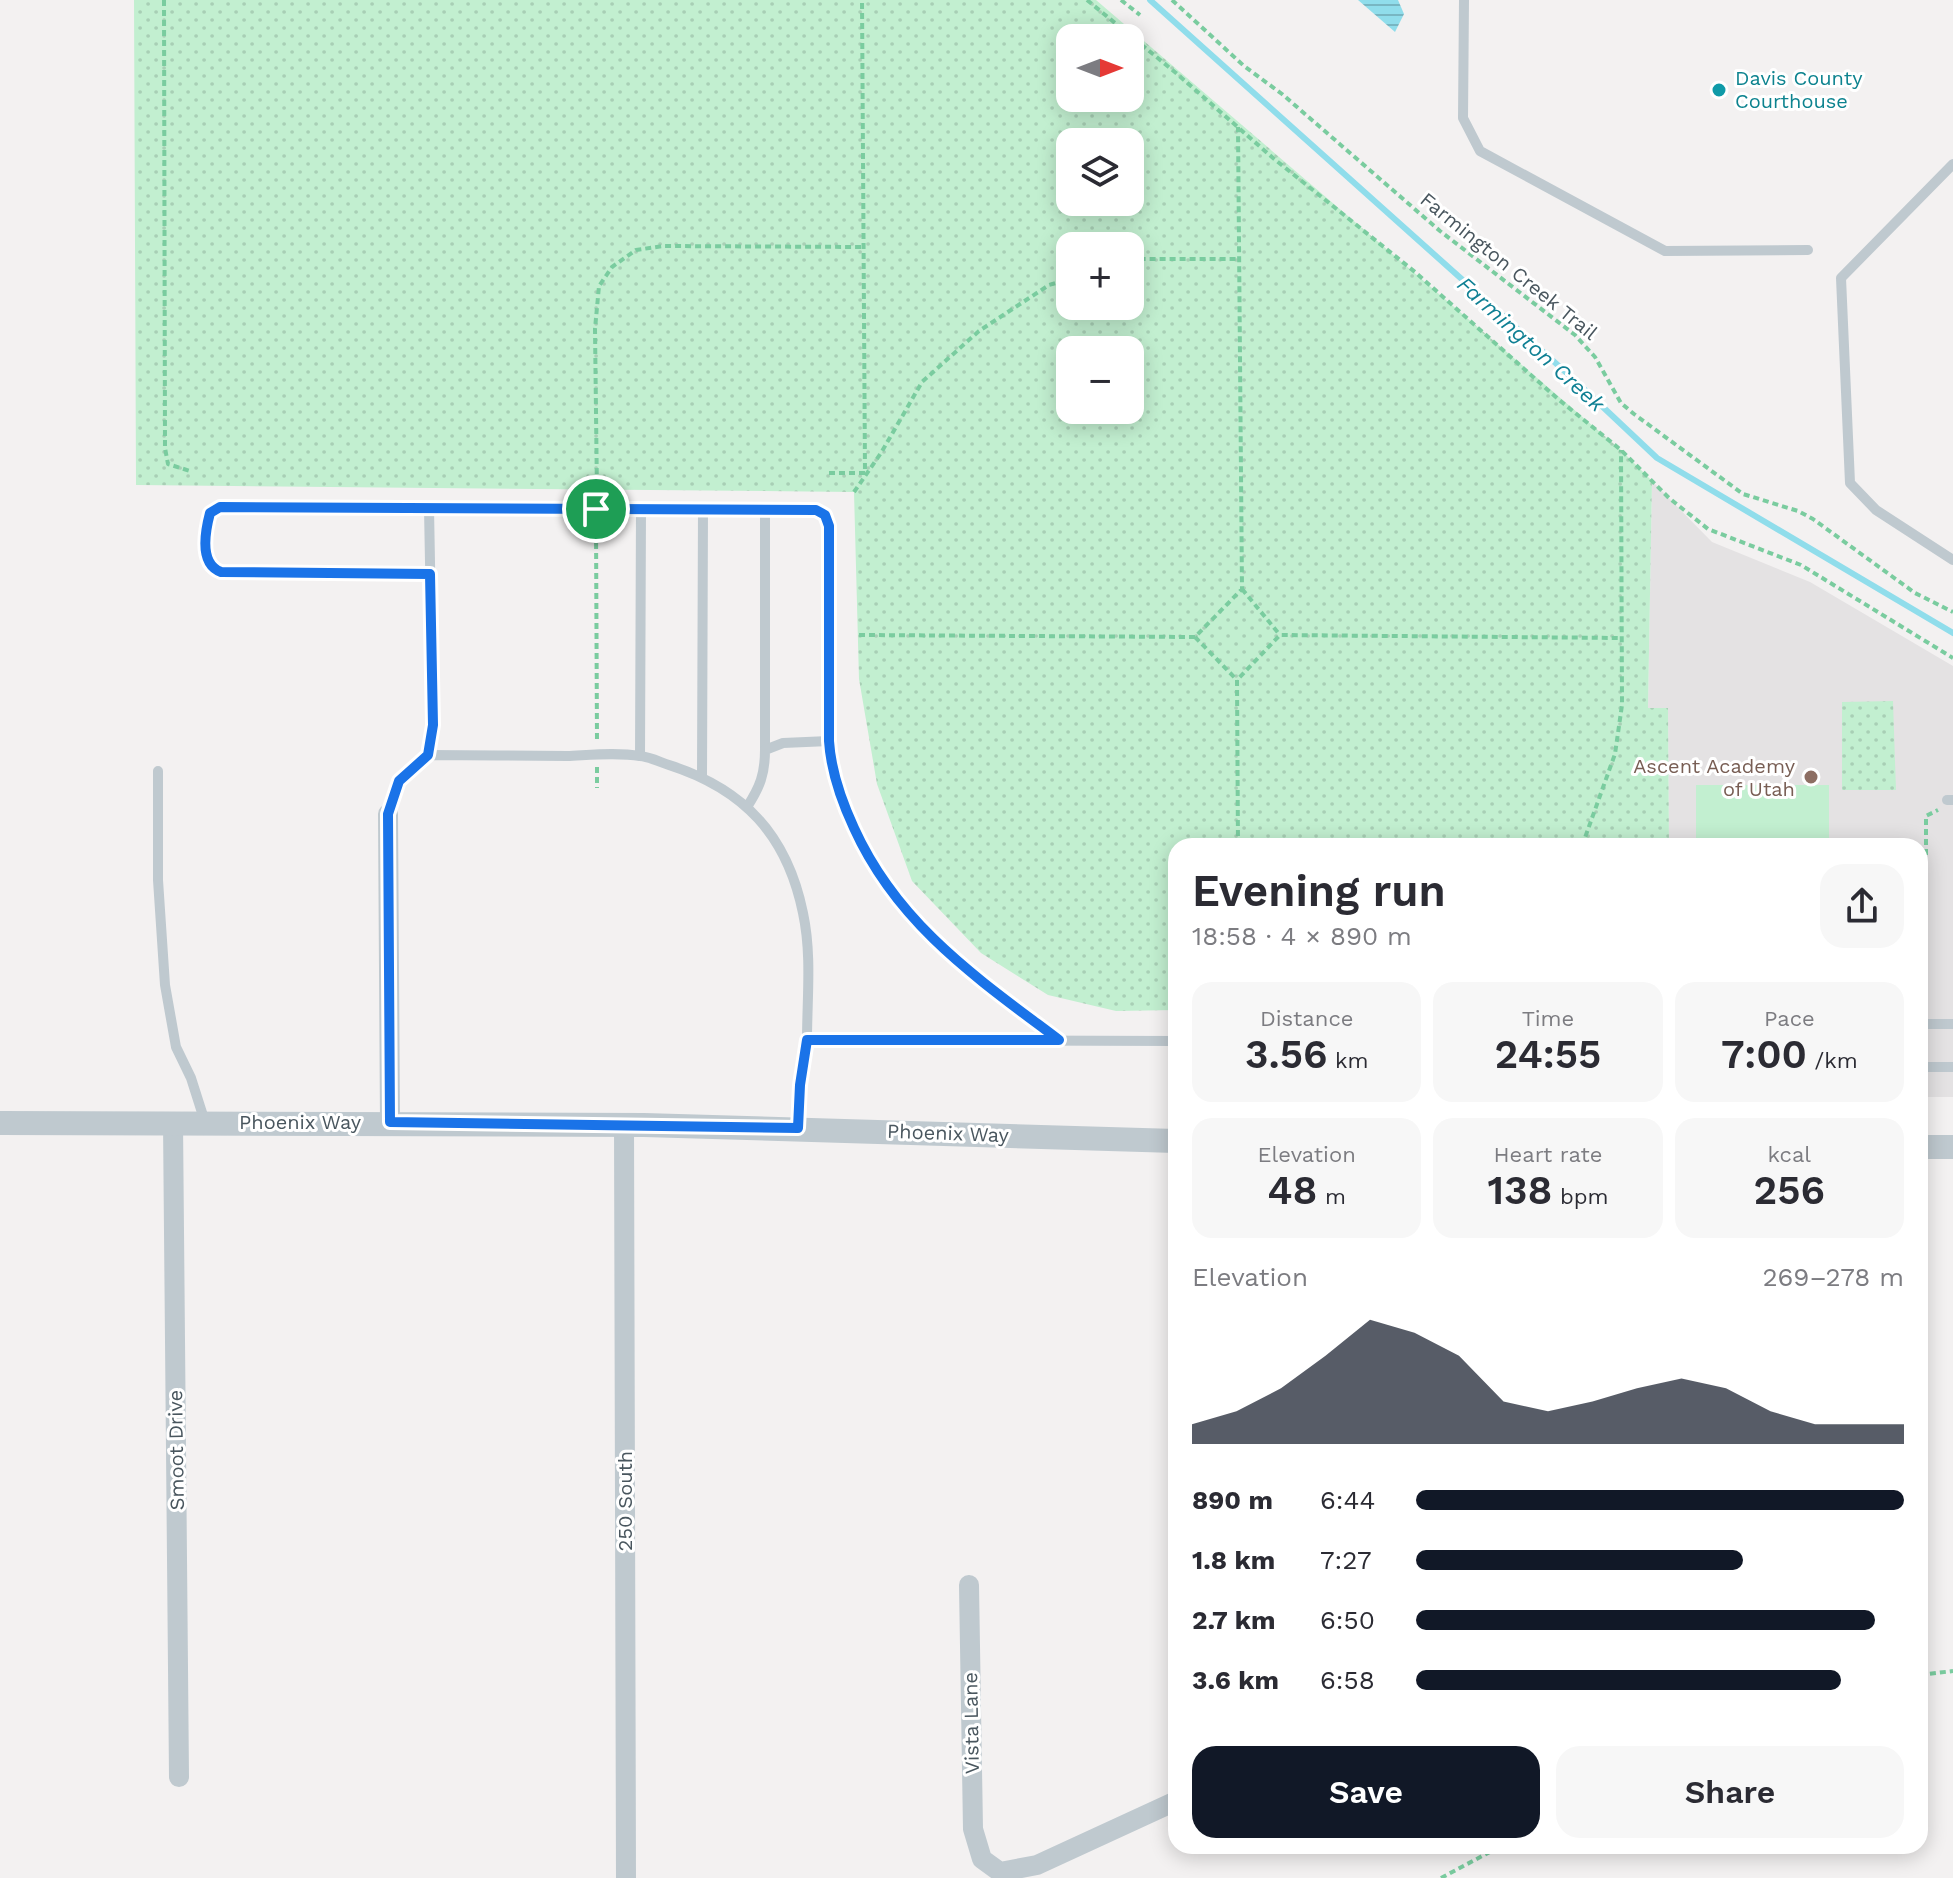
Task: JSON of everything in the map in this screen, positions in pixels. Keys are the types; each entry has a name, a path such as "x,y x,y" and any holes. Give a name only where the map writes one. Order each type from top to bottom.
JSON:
{"street":[{"path":"388,814 390,1122"},
{"name":"Smoot Drive","path":"173,1122 179,1777"},
{"name":"Phoenix Way","path":"0,1123 624,1124 1168,1141"},
{"name":"250 South","path":"624,1124 626,1878"},
{"path":"1928,1147 1953,1147"},
{"name":"Vista Lane","path":"969,1585 973,1829 982,1859 1000,1872 1037,1865 1168,1805"}],"lane":[{"path":"1464,0 1463,118 1480,151 1665,251 1808,250"},
{"path":"1953,164 1841,278 1850,483 1876,510 1953,560"},
{"path":"430,574 221,572 206,561 210,513 220,507 816,510 825,515 829,526 830,759 846,811 883,882 906,912 952,956 1059,1040"},
{"path":"388,814 399,781 428,755 433,725 429,508"},
{"path":"640,756 641,509"},
{"path":"702,776 703,509"},
{"path":"747,807 760,788 765,772 765,510"},
{"path":"765,750 783,743 829,741"},
{"path":"428,755 640,756 702,776 723,787 747,807 769,831 784,856 804,914 808,949 807,1040 798,1128"},
{"path":"158,771 158,880 165,985 176,1047 191,1078 205,1122"},
{"path":"1928,1024 1953,1024"},
{"path":"807,1040 1168,1041"},
{"path":"1928,1067 1953,1067"}],"path":[{"path":"164,0 165,448 168,464 190,471"},
{"path":"862,0 865,473"},
{"path":"1087,0 1415,272 1558,399 1621,450 1669,498 1708,529 1801,565 1953,658"},
{"path":"1121,0 1140,15"},
{"name":"Farmington Creek Trail","path":"1172,0 1244,66 1282,94 1440,231 1575,335 1595,357 1621,403 1634,414 1743,494 1798,511 1813,519 1915,593 1953,612"},
{"path":"1238,127 1242,589 1280,635"},
{"path":"597,788 595,329 599,286 612,267 636,250 663,246 865,247"},
{"path":"1144,259 1239,259"},
{"path":"854,492 881,453 922,382 979,331 1056,283"},
{"path":"1585,838 1615,754 1622,705 1621,450"},
{"path":"829,473 865,473"},
{"path":"1195,637 1242,589"},
{"path":"859,635 1195,637 1237,680 1238,838"},
{"path":"1237,680 1280,635 1621,638"},
{"path":"1926,838 1926,816 1938,810"},
{"path":"1928,1674 1953,1671"},
{"path":"1441,1878 1486,1854"}],"shaded area":[{"name":"Ascent Academy of Utah","path":"1652,481 1712,542 1810,582 1953,666 1953,1097 1928,1097 1928,838 1669,838 1668,709 1648,708"}],"green space":[{"path":"134,0 1096,0 1124,24 1056,24 1056,112 1144,112 1144,41 1621,450 1652,481 1648,708 1668,708 1669,838 1168,838 1168,1010 1116,1011 1048,995 981,953 912,881 877,784 859,679 854,492 136,485"},
{"path":"1893,701 1896,790 1842,790 1842,702"},
{"path":"1696,785 1829,785 1829,838 1696,838"}],"water":[{"path":"1358,0 1398,0 1404,14 1395,32"}],"waterway":[{"name":"Farmington Creek","path":"1150,0 1570,376 1657,458 1953,633"}],"place":[{"name":"Davis County Courthouse","path":"1719,90"},
{"name":"Ascent Academy of Utah","path":"1811,777"}],"route":[{"path":"220,507 596,509 816,510 825,515 829,526 830,759 846,811 883,882 906,912 952,956 1059,1040 807,1040 798,1128 390,1122 388,814 399,781 428,755 433,725 430,574 221,572 206,561 210,513 220,507"}]}
